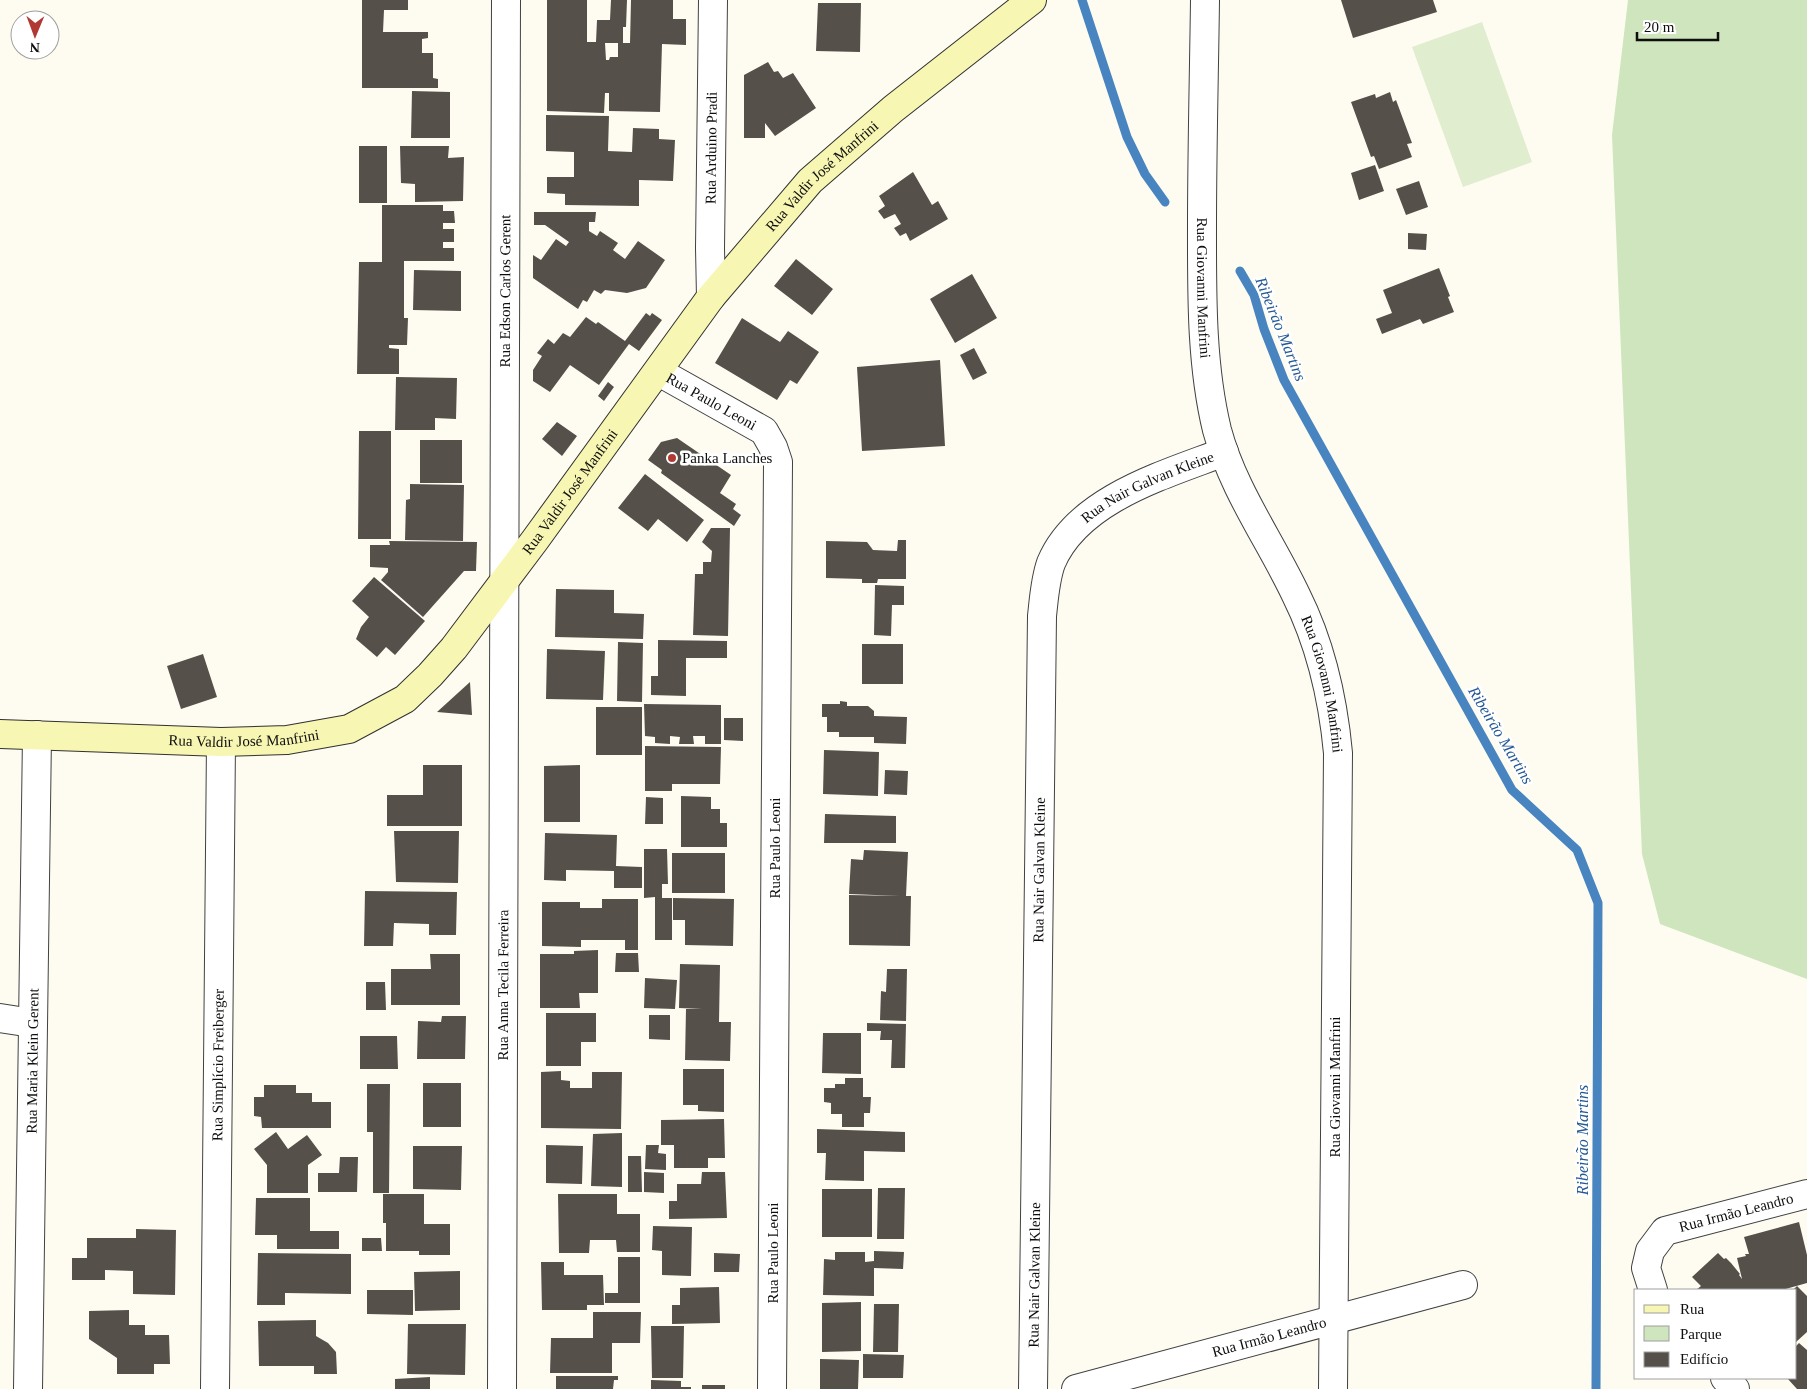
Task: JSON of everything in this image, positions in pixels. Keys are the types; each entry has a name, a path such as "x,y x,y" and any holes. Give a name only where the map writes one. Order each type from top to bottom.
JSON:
{"street":[{"name":"Rua Edson Carlos Gerent","path":"504,582 506,0"},
{"name":"Rua Arduino Pradi","path":"711,297 713,0"},
{"name":"Rua Giovanni Manfrini","path":"1205,0 1202,286 1211,401 1224,452 1236,482 1305,614 1320,656 1331,702 1338,753 1333,1389"},
{"name":"Rua Valdir José Manfrini","path":"0,734 220,742 288,740 349,729 404,699 430,675 454,648 659,372 711,297 810,181 1023,3"},
{"name":"Rua Paulo Leoni","path":"659,372 764,431 773,447 778,462 772,1389"},
{"name":"Rua Nair Galvan Kleine","path":"1033,1389 1042,616 1045,586 1051,565 1059,548 1073,528 1086,516 1127,492 1224,452"},
{"name":"Rua Anna Tecila Ferreira","path":"502,1389 504,582"},
{"name":"Rua Maria Klein Gerent","path":"28,1389 37,735"},
{"name":"Rua Simplício Freiberger","path":"215,1389 220,742"},
{"path":"0,1018 32,1023"},
{"name":"Rua Irmão Leandro","path":"1652,1289 1646,1268 1650,1251 1665,1231 1807,1194"},
{"name":"Rua Irmão Leandro","path":"1076,1389 1462,1286"},
{"path":"1726,1379 1735,1389"}],"green space":[{"path":"1628,0 1807,0 1807,979 1660,924 1642,854 1612,135"},
{"path":"1482,22 1532,162 1463,187 1412,47"}],"building":[{"path":"362,0 408,0 408,10 384,10 383,32 428,32 428,38 422,39 422,53 433,53 433,78 438,79 438,88 362,88"},
{"path":"547,0 587,0 587,42 596,42 597,20 610,20 611,0 627,0 626,27 623,27 623,43 630,43 631,0 673,0 673,19 686,19 686,45 662,44 660,112 609,111 609,93 605,93 604,113 547,111","holes":["605,43 618,43 618,57 610,57 609,60 606,60"]},
{"path":"1341,0 1433,0 1437,12 1353,38"},
{"path":"818,3 861,3 860,52 816,51"},
{"path":"768,62 774,72 778,71 783,78 793,73 816,108 775,136 765,123 765,138 744,138 744,75"},
{"path":"412,91 450,92 450,138 411,138"},
{"path":"1390,92 1393,102 1396,100 1412,143 1407,144 1412,157 1379,169 1374,156 1371,157 1351,102 1375,94 1376,98"},
{"path":"546,115 609,116 608,151 632,152 633,128 659,129 659,139 675,140 673,181 639,180 639,206 565,205 565,194 547,193 547,177 574,177 574,152 546,151"},
{"path":"359,146 387,146 387,203 359,203"},
{"path":"400,146 449,146 448,158 464,157 463,201 415,202 415,184 401,183"},
{"path":"1375,165 1384,191 1359,200 1351,173"},
{"path":"913,172 932,205 938,201 948,219 910,241 906,233 900,236 894,228 901,224 895,214 884,219 878,211 885,206 879,196"},
{"path":"1419,181 1428,207 1406,215 1396,189"},
{"path":"382,205 443,205 443,211 454,211 455,223 443,223 443,229 454,229 454,242 443,242 443,248 454,248 454,261 404,261 404,318 408,318 407,345 389,345 389,348 399,349 399,374 357,374 359,262 382,262"},
{"path":"534,212 596,212 595,222 589,222 589,231 597,236 600,231 618,243 613,250 625,259 638,241 665,260 646,288 627,293 605,290 601,294 594,290 587,302 583,300 578,309 533,278 533,255 541,260 556,239 566,246 569,242 545,225 534,225"},
{"path":"1408,233 1427,234 1426,250 1408,249"},
{"path":"796,259 833,289 812,315 774,286"},
{"path":"1439,268 1454,312 1423,324 1420,319 1382,334 1376,319 1392,313 1383,290"},
{"path":"414,270 461,271 461,311 413,310"},
{"path":"972,274 997,318 955,343 930,299"},
{"path":"646,313 650,316 652,313 662,320 639,351 629,344 599,385 570,365 550,392 533,381 533,370 542,356 537,353 548,339 554,344 563,333 570,337 586,317 596,324 598,322 625,341"},
{"path":"742,318 780,342 788,331 819,352 797,384 790,380 777,400 715,363"},
{"path":"974,348 987,373 973,380 960,355"},
{"path":"940,360 945,446 862,451 857,367"},
{"path":"396,377 457,378 456,419 435,418 435,430 395,430"},
{"path":"608,382 614,387 604,401 598,396"},
{"path":"557,422 577,436 562,456 542,439"},
{"path":"359,431 391,431 391,539 358,539"},
{"path":"677,438 731,475 720,493 736,504 733,509 741,515 734,526 661,473 662,470 648,460 661,442"},
{"path":"420,440 462,440 462,483 420,483"},
{"path":"645,474 704,520 687,542 658,519 648,531 618,508"},
{"path":"410,484 464,485 463,541 405,540 406,500 410,499"},
{"path":"711,528 730,528 728,636 693,635 695,574 703,574 703,562 711,562 712,551 702,542"},
{"path":"898,540 906,540 906,579 878,579 877,583 862,583 862,579 826,578 826,541 867,542 873,550 897,551"},
{"path":"389,541 477,542 476,571 464,571 423,617 381,580 388,572 388,568 370,567 370,545 390,545"},
{"path":"374,577 425,621 395,655 386,647 377,657 356,639 361,627 369,617 352,601"},
{"path":"875,585 904,586 904,605 892,605 891,636 874,635"},
{"path":"556,589 614,590 614,613 644,614 643,639 555,637"},
{"path":"658,640 727,641 727,658 686,658 686,696 651,695 651,676 658,676"},
{"path":"618,642 643,643 642,702 617,701"},
{"path":"862,644 903,644 903,684 862,684"},
{"path":"547,649 605,651 603,700 546,699"},
{"path":"203,654 217,697 181,709 167,666"},
{"path":"470,682 472,715 437,712"},
{"path":"840,701 847,702 847,706 868,706 874,711 874,716 907,717 906,744 874,743 874,737 839,737 839,732 827,732 827,717 822,717 822,704 840,704"},
{"path":"644,704 721,705 721,744 705,744 705,736 693,736 694,744 679,744 680,737 670,736 670,744 655,743 655,737 645,736"},
{"path":"596,707 642,707 642,755 596,755"},
{"path":"724,718 743,718 743,741 724,740"},
{"path":"645,746 721,747 720,784 672,784 672,791 645,791"},
{"path":"824,750 879,752 878,796 823,794"},
{"path":"423,765 462,765 462,826 387,826 387,795 423,795"},
{"path":"580,765 580,822 544,822 544,766"},
{"path":"885,770 908,771 907,795 884,794"},
{"path":"681,796 711,797 711,809 720,809 720,823 727,823 727,847 681,847"},
{"path":"646,797 663,798 663,824 645,824"},
{"path":"825,814 896,816 896,843 824,843"},
{"path":"394,831 459,831 458,883 396,882"},
{"path":"545,833 617,835 616,866 642,867 642,888 614,888 614,871 566,870 566,881 544,880"},
{"path":"644,849 667,849 668,884 662,884 662,898 672,898 672,940 655,940 655,897 644,898"},
{"path":"864,850 908,852 906,896 911,896 910,946 849,945 849,895 900,896 849,894 851,859 863,860"},
{"path":"672,853 725,853 725,893 672,893"},
{"path":"365,891 457,892 456,935 429,935 429,924 394,923 393,946 364,946"},
{"path":"673,898 734,899 733,946 685,945 685,920 673,920"},
{"path":"602,899 638,899 638,950 625,950 625,940 581,940 581,947 542,946 542,902 580,902 580,908 602,908"},
{"path":"598,950 598,993 579,993 580,1008 540,1008 540,954 574,954 574,951"},
{"path":"616,953 638,953 639,972 615,972"},
{"path":"430,954 460,954 460,1005 391,1005 391,969 431,969"},
{"path":"680,964 720,965 719,1022 731,1022 730,1061 685,1060 686,1009 702,1009 679,1008"},
{"path":"887,969 907,969 906,1021 880,1020 881,991 886,992"},
{"path":"645,978 677,980 675,1009 644,1008"},
{"path":"366,982 385,982 386,1010 366,1010"},
{"path":"546,1013 596,1013 596,1042 581,1042 581,1066 546,1066"},
{"path":"649,1015 670,1015 670,1040 649,1039"},
{"path":"442,1016 466,1016 465,1059 417,1059 418,1021 441,1022"},
{"path":"867,1023 906,1024 905,1068 891,1068 892,1040 880,1040 881,1031 867,1031"},
{"path":"823,1033 861,1033 861,1074 822,1073"},
{"path":"360,1036 397,1036 398,1069 360,1069"},
{"path":"683,1069 724,1069 724,1112 698,1111 698,1105 683,1105"},
{"path":"561,1071 561,1080 570,1081 570,1088 592,1088 592,1072 622,1072 621,1129 541,1128 541,1072"},
{"path":"845,1078 863,1078 863,1097 871,1097 870,1113 864,1113 864,1127 842,1127 842,1114 831,1114 831,1103 824,1102 824,1088 835,1088 835,1084 845,1084"},
{"path":"423,1083 461,1083 461,1127 423,1127"},
{"path":"367,1084 390,1084 389,1193 373,1193 373,1132 367,1132"},
{"path":"264,1085 296,1085 296,1093 312,1093 312,1102 331,1102 331,1128 262,1128 261,1117 254,1116 254,1097 264,1097"},
{"path":"724,1119 725,1158 708,1158 708,1168 674,1168 674,1145 661,1145 661,1120"},
{"path":"817,1129 905,1132 905,1152 864,1151 864,1181 825,1180 826,1153 817,1153"},
{"path":"276,1132 288,1149 307,1135 322,1155 308,1165 308,1193 267,1193 267,1165 254,1149"},
{"path":"622,1133 622,1187 591,1186 593,1134"},
{"path":"546,1145 583,1146 582,1184 546,1183"},
{"path":"646,1145 659,1145 658,1153 666,1154 666,1170 645,1169"},
{"path":"413,1146 462,1146 461,1190 413,1189"},
{"path":"628,1156 641,1156 642,1192 628,1192"},
{"path":"340,1157 358,1157 357,1192 318,1192 318,1173 339,1173"},
{"path":"644,1172 664,1173 664,1193 644,1192"},
{"path":"702,1172 725,1172 727,1218 669,1219 669,1201 677,1201 677,1184 701,1184"},
{"path":"878,1188 905,1188 904,1239 877,1239"},
{"path":"822,1189 872,1189 872,1237 822,1237"},
{"path":"383,1194 424,1194 424,1224 450,1224 450,1255 419,1255 419,1251 386,1251 386,1223 383,1223"},
{"path":"558,1194 617,1194 617,1214 640,1214 640,1252 617,1252 616,1240 590,1240 589,1253 559,1253"},
{"path":"256,1198 310,1198 310,1231 339,1231 339,1249 277,1249 277,1235 255,1235"},
{"path":"1799,1222 1807,1255 1807,1283 1786,1289 1697,1289 1701,1286 1692,1277 1718,1253 1731,1263 1742,1279 1737,1258 1749,1254 1744,1237"},
{"path":"653,1226 692,1227 691,1276 662,1275 662,1251 652,1250"},
{"path":"136,1229 176,1230 175,1295 133,1294 133,1271 105,1270 105,1280 72,1280 72,1258 87,1258 87,1238 136,1238"},
{"path":"362,1238 381,1238 382,1251 362,1251"},
{"path":"874,1251 904,1252 903,1269 874,1268 874,1296 823,1295 824,1259 835,1260 835,1252 865,1252 865,1262 874,1261"},
{"path":"258,1253 351,1254 351,1294 285,1293 285,1305 257,1305"},
{"path":"714,1253 740,1254 739,1272 714,1272"},
{"path":"618,1257 640,1257 640,1303 605,1303 605,1293 618,1293"},
{"path":"541,1262 564,1262 564,1275 603,1275 604,1305 587,1305 587,1310 542,1310"},
{"path":"460,1271 460,1310 415,1311 414,1272"},
{"path":"1797,1286 1807,1296 1807,1332 1797,1341 1797,1289 1794,1289"},
{"path":"719,1287 720,1323 672,1324 672,1305 680,1305 680,1288"},
{"path":"367,1290 413,1290 413,1315 367,1314"},
{"path":"861,1302 861,1351 822,1352 822,1303"},
{"path":"874,1304 899,1304 898,1352 873,1352"},
{"path":"129,1310 129,1325 145,1325 145,1335 169,1335 170,1364 154,1364 154,1374 117,1374 117,1358 89,1339 89,1311"},
{"path":"593,1312 641,1312 640,1343 612,1343 612,1373 550,1373 551,1338 593,1338"},
{"path":"316,1320 316,1336 328,1343 336,1352 337,1374 314,1374 314,1366 259,1366 258,1321"},
{"path":"408,1324 466,1324 465,1375 407,1374"},
{"path":"651,1326 684,1326 683,1378 652,1378"},
{"path":"1799,1343 1807,1350 1807,1389 1797,1389 1788,1379 1797,1379 1797,1345"},
{"path":"863,1354 904,1355 903,1378 863,1378"},
{"path":"820,1359 859,1360 858,1389 820,1389"},
{"path":"556,1376 618,1376 618,1380 614,1380 613,1389 556,1389"},
{"path":"430,1377 430,1389 395,1389 395,1379"},
{"path":"651,1380 681,1381 681,1387 691,1387 691,1389 651,1389"},
{"path":"702,1385 725,1385 725,1389 702,1389"}],"waterway":[{"name":"Ribeirão Martins","path":"1082,0 1127,137 1145,174 1165,202"},
{"name":"Ribeirão Martins","path":"1240,271 1254,295 1264,329 1284,380 1512,790 1577,850 1598,903 1596,1389"}],"place":[{"name":"Panka Lanches","path":"672,458"}]}
